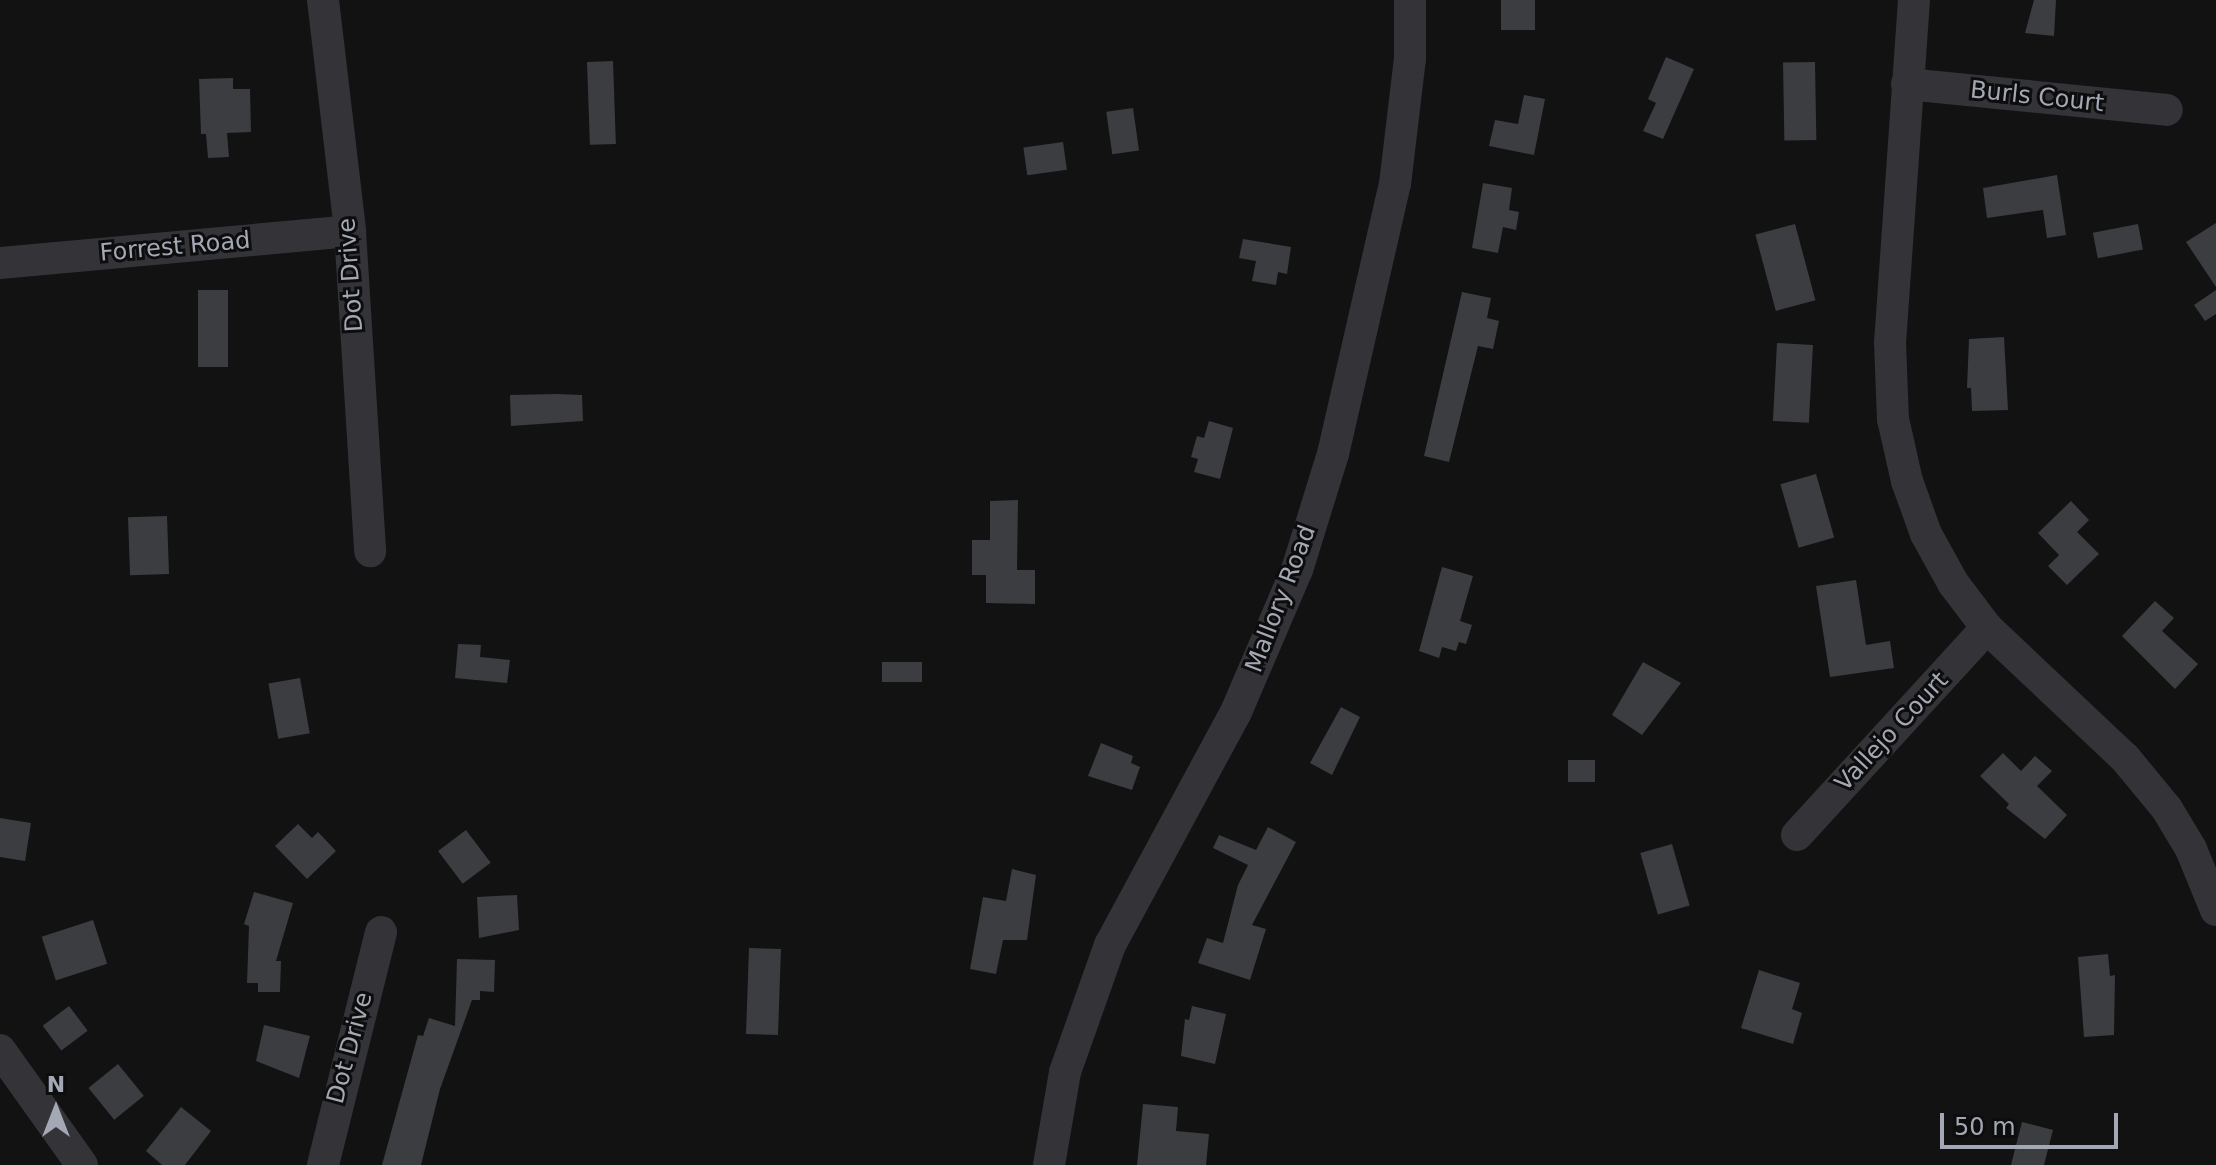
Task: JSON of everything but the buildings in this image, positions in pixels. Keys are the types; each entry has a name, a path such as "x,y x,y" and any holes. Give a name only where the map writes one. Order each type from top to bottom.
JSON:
{"street":[{"name":"Dot Drive","path":"323,0 350,231 370,551"},
{"name":"Mallory Road","path":"1049,1165 1065,1072 1105,957 1236,712 1301,556 1333,454 1395,184 1410,59 1410,0"},
{"path":"1914,0 1890,342 1893,419 1907,481 1926,534 1987,628 2125,758 2167,809 2191,849 2216,910"},
{"name":"Burls Court","path":"1907,84 2167,110"},
{"name":"Forrest Road","path":"0,263 350,231"},
{"name":"Vallejo Court","path":"1797,835 1987,628"},
{"name":"Dot Drive","path":"323,1165 381,932"},
{"path":"0,1050 82,1165"}]}
